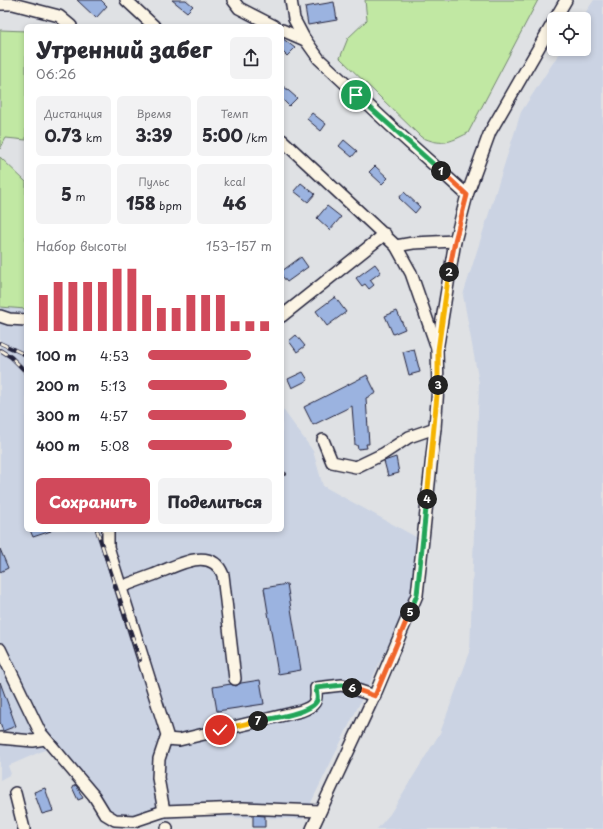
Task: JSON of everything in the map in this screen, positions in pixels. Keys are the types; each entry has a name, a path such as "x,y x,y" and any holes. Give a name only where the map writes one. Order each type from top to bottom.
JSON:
{"street":[{"path":"126,0 152,24"},
{"path":"233,0 238,8 270,24"},
{"path":"290,0 294,19 305,40 319,59 356,95 467,195"},
{"path":"559,12 566,0"},
{"path":"0,4 31,4 59,16 69,24"},
{"path":"284,31 305,40"},
{"path":"312,829 375,696 417,595 435,428 438,387 438,350 455,241 467,195 490,132 547,34"},
{"path":"284,142 385,234 396,246 411,273 425,309 438,350"},
{"path":"284,314 385,234"},
{"path":"396,246 413,243 455,241"},
{"path":"0,316 10,319 24,320"},
{"path":"323,440 332,462 356,467 382,454 409,437 435,428"},
{"path":"108,532 108,547 165,729 166,739 159,759 158,778 164,811"},
{"path":"121,587 181,562 198,558 212,562 220,568 223,575 235,678"},
{"path":"0,649 40,732 94,796 105,814 116,820 134,821 164,811 243,808 320,812"},
{"path":"166,739 179,740 301,711 312,707 317,700 316,688 342,685 375,696"},
{"path":"0,738 33,742 45,739"},
{"path":"16,793 24,829"}],"shaded area":[{"path":"594,0 603,0 603,829 377,829 390,814 440,733 470,652 479,383 463,295 521,112 557,56 591,56 591,12 586,12"},
{"path":"0,307 24,309 24,532 284,532 284,411 313,451 323,486 416,537 412,584 408,605 303,819 191,816 121,825 47,749 8,766 11,774 0,780"}],"green space":[{"path":"365,0 538,0 468,133 450,141 434,142 421,137 340,58 348,38 367,20"},
{"path":"0,30 24,31 24,140 6,138 0,149"},
{"path":"0,157 24,180 24,309 0,307"}],"building":[{"path":"77,0 101,0 107,6 96,18"},
{"path":"172,0 186,0 193,6 187,12"},
{"path":"334,2 337,20 308,25 305,7"},
{"path":"284,40 295,48 287,56 284,53"},
{"path":"284,87 297,98 289,106 284,101"},
{"path":"312,113 326,124 321,131 307,119"},
{"path":"344,140 357,151 352,157 339,146"},
{"path":"375,166 388,178 382,184 369,172"},
{"path":"301,183 315,194 308,202 294,191"},
{"path":"404,192 420,207 415,213 399,198"},
{"path":"327,206 341,217 330,230 317,218"},
{"path":"301,257 308,267 287,282 284,278 284,270"},
{"path":"375,264 381,272 370,280 374,285 369,289 365,284 362,286 356,278"},
{"path":"335,297 346,312 327,326 316,311"},
{"path":"397,311 405,329 393,334 385,316"},
{"path":"296,335 305,346 297,352 289,341"},
{"path":"414,349 420,372 409,375 403,352"},
{"path":"303,372 308,380 292,388 288,379"},
{"path":"367,375 376,393 366,398 369,444 366,444 367,448 358,449 357,445 355,445 352,406 313,425 304,407"},
{"path":"396,457 399,473 388,476 384,461"},
{"path":"31,532 48,532 33,537"},
{"path":"0,549 8,568 0,572"},
{"path":"287,584 301,670 278,674 264,588"},
{"path":"260,680 264,704 217,711 213,687 231,684 236,686 241,683"},
{"path":"0,682 16,726 3,731 0,722"},
{"path":"76,785 83,798 78,800 72,787"},
{"path":"45,788 53,811 42,814 34,792"},
{"path":"253,815 265,816 265,827 253,827"}],"railway":[{"path":"0,343 24,354"},
{"path":"0,350 11,357 24,370"},
{"path":"98,532 140,660"}],"route":[{"path":"220,730 301,711 312,707 317,700 316,688 342,685 375,696 417,595 435,428 438,387 438,350 453,250 467,195 356,95"}]}
